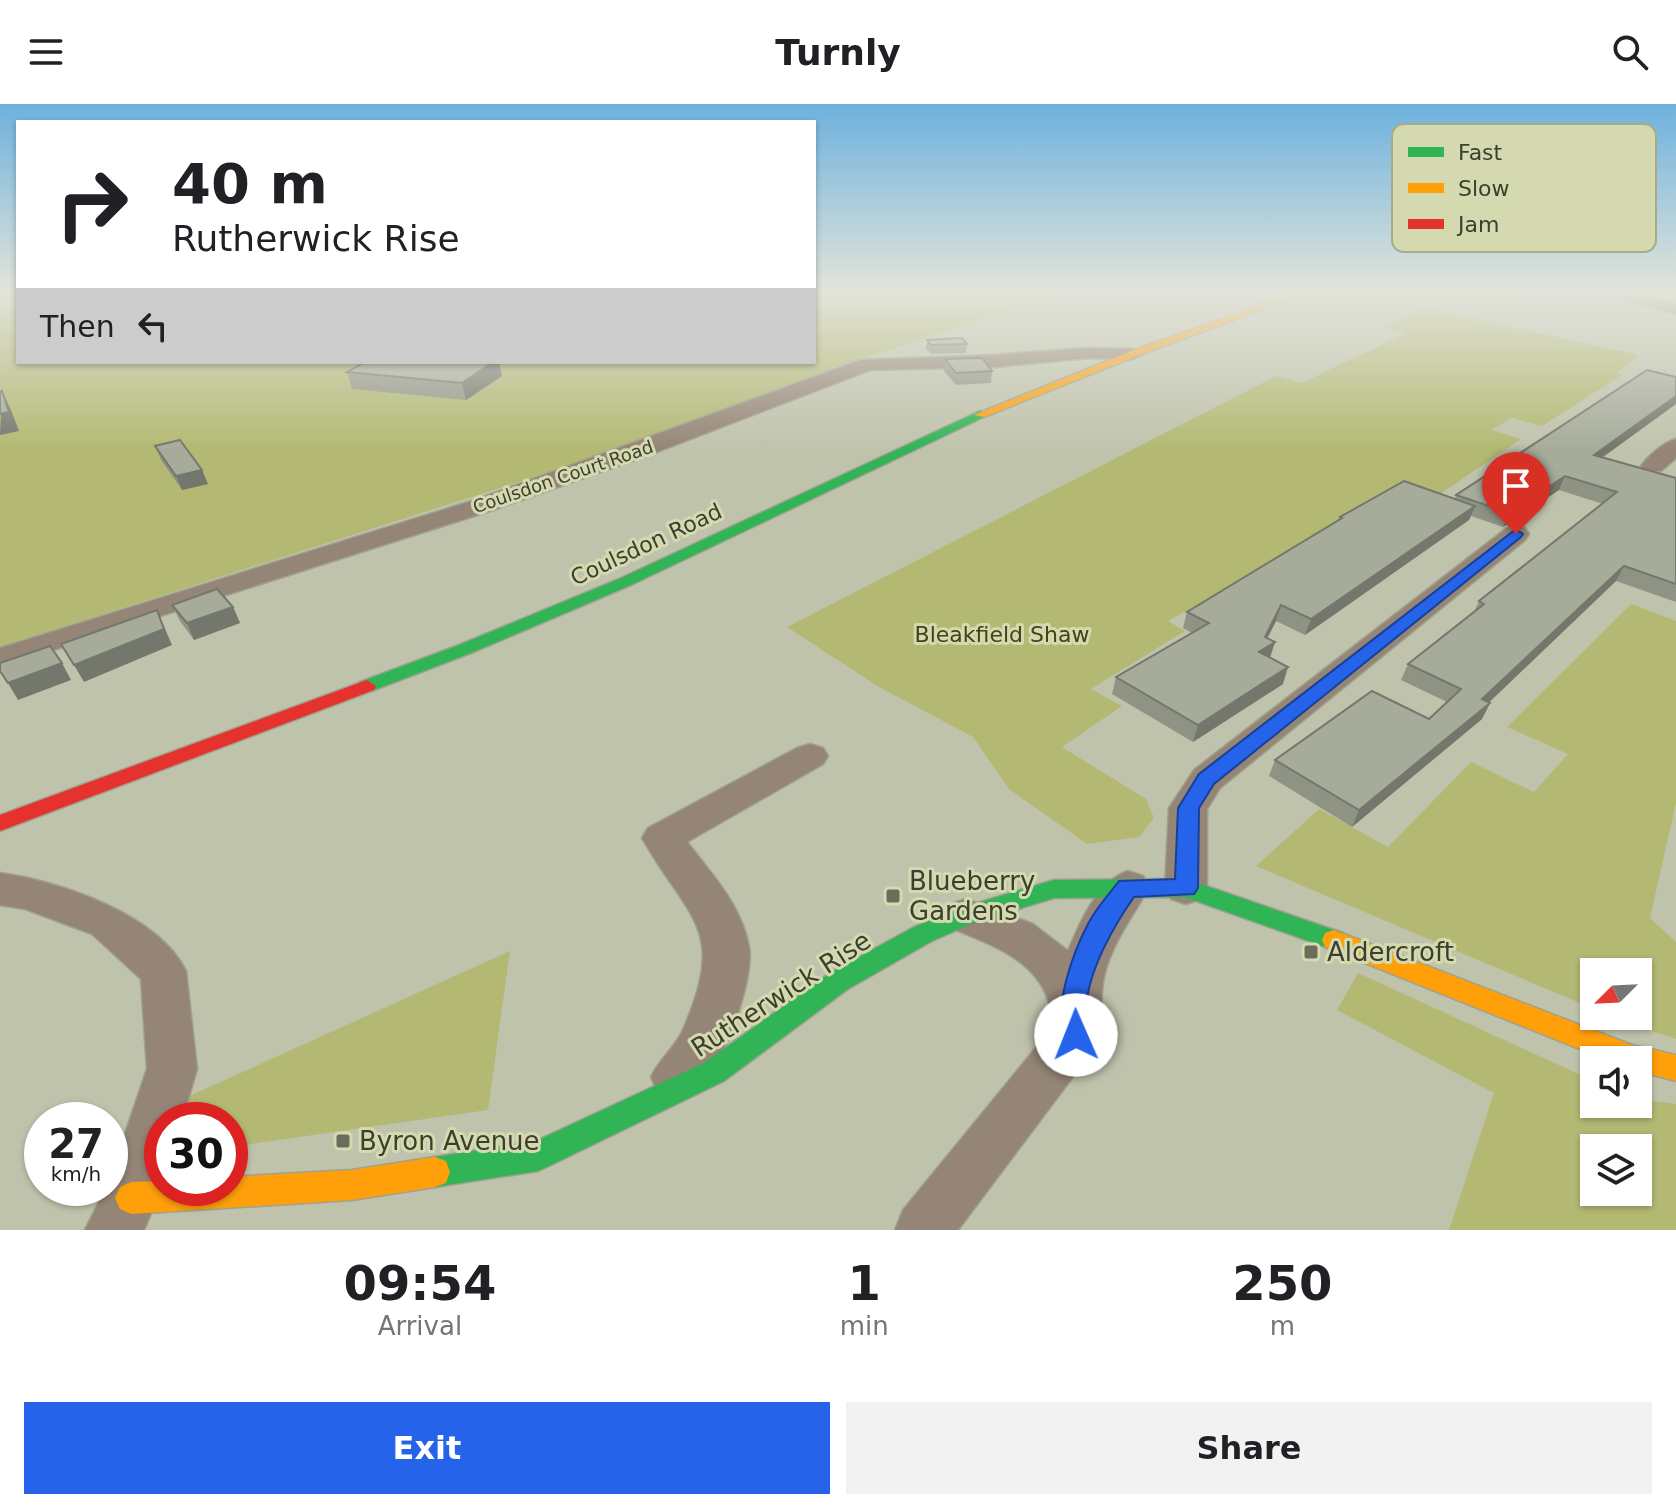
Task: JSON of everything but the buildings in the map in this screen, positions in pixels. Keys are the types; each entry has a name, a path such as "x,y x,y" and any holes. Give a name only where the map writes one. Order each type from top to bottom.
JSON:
{"main road":[{"name":"Coulsdon Road","path":"0,823 132,771 465,649 625,582 952,426 1159,345"},
{"name":"Rutherwick Rise","path":"122,1214 352,1185 538,1156 714,1072 839,981 923,934 966,916 1054,889 1186,888 1281,919 1631,1057 1676,1068"}],"street":[{"name":"Coulsdon Court Road","path":"0,658 484,505 868,364 994,361 1087,353 1133,354"},
{"path":"1653,466 1676,446"},
{"path":"1186,888 1188,808 1207,779 1516,534"},
{"path":"659,1098 700,1048 723,982 727,948 712,906 662,838 810,756"},
{"path":"923,1230 1076,1035 1074,999 1100,926 1128,887"},
{"path":"0,889 29,893 107,922 163,971 172,1069 122,1214"},
{"path":"966,916 1017,936 1048,959 1074,999"}],"green space":[{"path":"0,345 16,345 16,364 816,364 816,345 906,345 629,447 0,647"},
{"name":"Bleakfield Shaw","path":"1382,345 1591,345 1639,355 1616,373 1622,375 1542,426 1512,418 1491,430 1521,439 1437,496 1400,493 1168,621 1185,631 1091,689 1122,706 1062,747 1146,799 1154,818 1139,837 1087,844 1009,789 973,737 879,687 787,627 1276,376 1302,383"},
{"path":"1631,604 1676,621 1676,803 1650,918 1676,942 1676,1039 1650,1030 1652,958 1580,958 1580,1003 1256,866 1319,809 1388,847 1471,762 1534,792 1568,754 1507,727"},
{"path":"510,951 488,1110 248,1144 248,1102 184,1102 185,1098"},
{"path":"1358,973 1580,1075 1580,1118 1652,1118 1652,1101 1676,1104 1676,1230 1449,1230 1494,1093 1337,1010"}],"traffic: fast":[{"path":"367,686 625,582 980,415"},
{"path":"435,1172 538,1156 714,1072 839,981 923,934 966,916 1054,889 1186,888 1334,940"}],"traffic: slow":[{"path":"980,415 1159,345"},
{"path":"1334,940 1631,1057 1676,1068"},
{"path":"131,1198 352,1185 435,1172"}],"traffic: jam":[{"path":"0,823 367,686"}],"place":[{"name":"Blueberry Gardens","path":"893,896"},
{"name":"Aldercroft","path":"1311,952"},
{"name":"Byron Avenue","path":"343,1141"}],"route":[{"path":"1076,1035 1074,999 1100,926 1128,887 1186,888 1188,808 1207,779 1516,534"}]}
